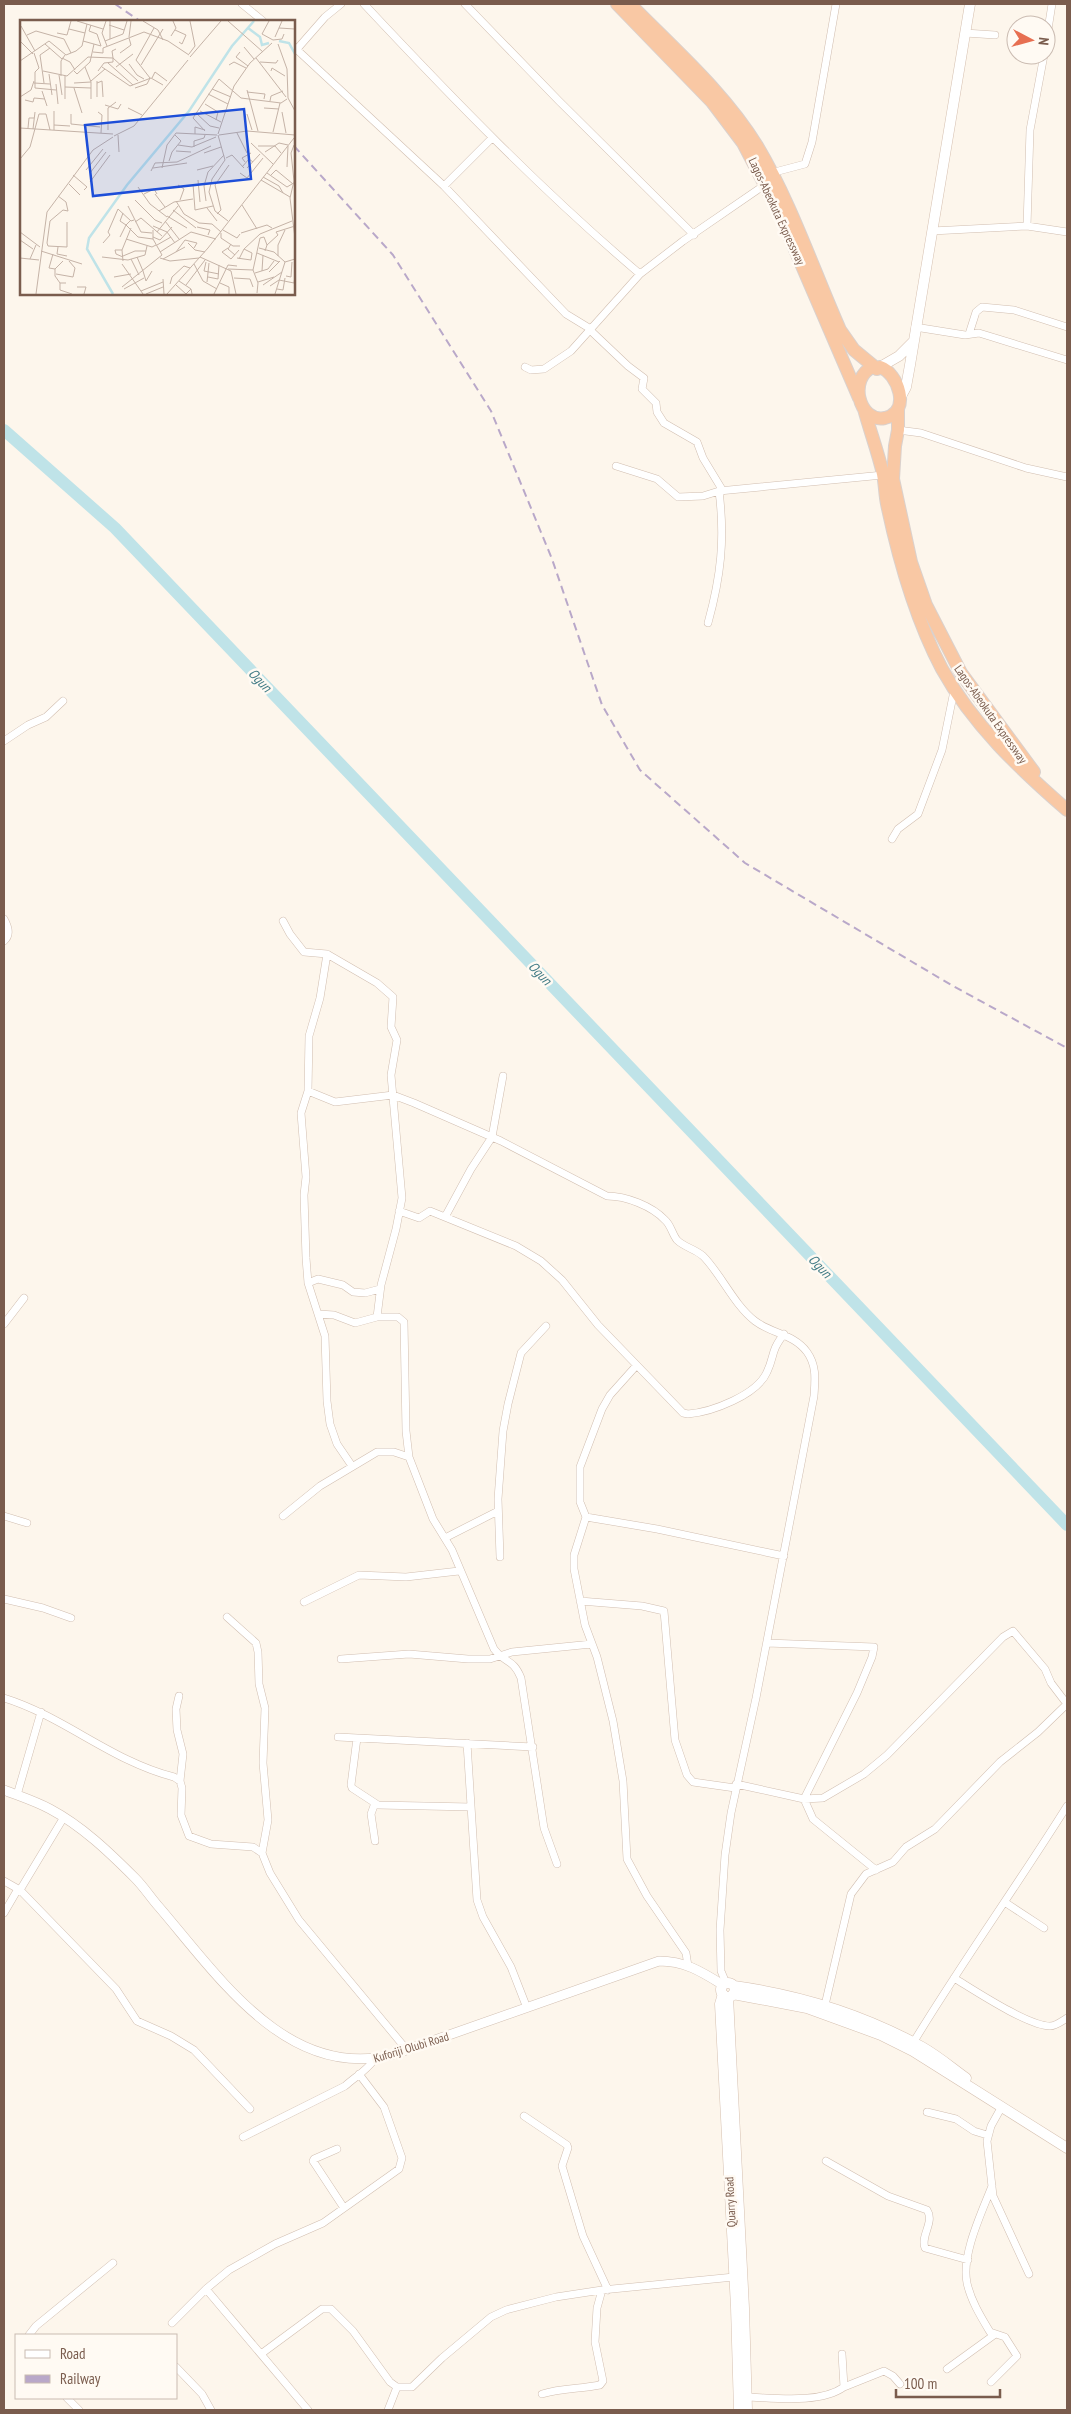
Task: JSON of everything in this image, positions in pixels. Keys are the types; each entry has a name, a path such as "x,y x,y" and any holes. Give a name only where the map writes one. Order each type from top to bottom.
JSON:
{"highway":[{"name":"Lagos-Abeokuta Expressway","path":"617,4 712,102 743,143 768,179 840,330 854,350 878,368"},
{"name":"Lagos-Abeokuta Expressway","path":"630,4 728,106 757,146 768,179 862,404 884,475 887,503 913,602 933,650 955,688 1005,753 1067,810"},
{"path":"873,367 892,374 899,403 893,415 878,418 862,404 859,381 862,374 873,367"},
{"name":"Lagos-Abeokuta Expressway","path":"899,403 893,479 911,562 926,605 947,649 975,693 1010,738 1028,766 1067,802"}],"main road":[{"path":"899,403 906,387 970,4"},
{"path":"878,368 899,356 913,342"},
{"path":"728,1990 825,2005 875,2025 913,2043 1067,2140"},
{"path":"728,1990 807,2008 881,2035 913,2051 1067,2148"},
{"name":"Quarry Road","path":"728,1990 720,2004 734,2276 738,2410"},
{"name":"Quarry Road","path":"728,1990 744,2308 747,2410"}],"street":[{"path":"242,4 262,20"},
{"path":"341,4 325,17 295,48 444,186 566,314 590,329 628,366 644,378 642,389 656,403 657,412 664,423 697,442 698,450 721,491 723,539 721,564 708,622"},
{"path":"364,4 492,138 575,219 640,274"},
{"path":"465,4 579,122 694,235"},
{"path":"525,367 531,370 544,369 571,351 640,274 768,179 805,164 812,142 836,4"},
{"path":"965,33 995,35"},
{"path":"1027,226 1030,130 1042,65"},
{"path":"444,186 492,138"},
{"path":"932,231 1027,226 1067,232"},
{"path":"969,334 976,312 982,307 1014,310 1067,327"},
{"path":"915,327 969,334 979,333 1067,360"},
{"path":"898,430 921,433 1026,468 1067,477"},
{"path":"616,466 657,479 678,497 703,496 721,491 884,475"},
{"path":"892,839 898,829 916,818 922,805 942,750 955,688"},
{"path":"4,742 28,725 46,717 63,701"},
{"path":"4,919 8,931 8,936 4,941"},
{"path":"283,921 304,952 327,954 377,983 393,997 391,1028 397,1040 391,1075 402,1198 380,1289 378,1317"},
{"path":"327,954 320,998 309,1036 308,1091 302,1104 301,1122 306,1177 304,1195 308,1283 325,1336 327,1402 330,1424 337,1444 352,1466"},
{"path":"445,1217 471,1169 492,1137 503,1076"},
{"path":"308,1091 335,1102 393,1096 492,1137 606,1196 626,1198 660,1216 666,1221 677,1240 703,1257 722,1284 756,1322 784,1334 801,1346 811,1358 815,1367 815,1380 802,1465 767,1643 736,1786 725,1855 720,1930 721,1971 728,1990"},
{"path":"399,1211 419,1218 430,1211 516,1246 541,1261 562,1280 598,1325 683,1413 694,1414 737,1399 760,1383 768,1371 773,1350 784,1334"},
{"path":"308,1283 318,1279 343,1285 353,1292 365,1293 380,1289"},
{"path":"4,1324 24,1298"},
{"path":"319,1314 334,1315 355,1323 378,1317 398,1317 404,1322 406,1430 409,1457 433,1519 445,1538 499,1656 516,1665 522,1678 544,1828 557,1864"},
{"path":"500,1557 498,1511 503,1431 519,1358 528,1343 546,1326"},
{"path":"636,1366 610,1395 602,1409 580,1467 580,1502 586,1517 574,1555 574,1569 585,1625 605,1686 618,1746 626,1814 625,1850 627,1859 647,1896 686,1953 688,1966"},
{"path":"283,1516 320,1486 376,1452 394,1452 409,1457"},
{"path":"445,1538 498,1511"},
{"path":"4,1516 27,1523"},
{"path":"586,1517 657,1529 784,1556"},
{"path":"304,1602 359,1575 406,1577 459,1571"},
{"path":"4,1599 43,1608 71,1618"},
{"path":"580,1601 642,1606 664,1611 675,1740 687,1775 693,1782 736,1786 804,1799 823,1798 874,1766 1008,1632 1012,1631 1019,1636 1045,1669 1051,1683 1067,1704 1038,1732 1000,1762 935,1829 906,1847 893,1862 861,1878 851,1894 825,2005"},
{"path":"228,1618 256,1643 258,1652 259,1684 265,1708 263,1763 268,1820 262,1852 270,1873 299,1920 407,2050"},
{"path":"767,1643 874,1647 872,1657 857,1693 804,1799"},
{"path":"342,1659 409,1654 468,1659 499,1656 512,1652 592,1644"},
{"path":"179,1696 176,1702 177,1730 183,1754 180,1782 182,1788 181,1815 189,1836 211,1844 253,1847 262,1852"},
{"path":"4,1698 41,1712 129,1762 174,1777 180,1782"},
{"path":"17,1795 41,1712"},
{"path":"338,1737 533,1747"},
{"path":"357,1738 352,1788 375,1803 395,1806 471,1807"},
{"path":"467,1743 477,1900 483,1917 511,1966 527,2008"},
{"name":"Kuforiji Olubi Road","path":"4,1790 49,1808 64,1817 115,1858 137,1880 245,2005 273,2030 296,2044 348,2061 374,2060 407,2050 644,1965 660,1961 675,1961 688,1966 728,1990"},
{"path":"804,1799 813,1819 876,1870"},
{"path":"375,1803 371,1814 375,1841"},
{"path":"913,2043 954,1978 1006,1903 1067,1806"},
{"path":"4,1913 64,1817"},
{"path":"4,1881 19,1890 116,1989 137,2021 171,2036 194,2050 250,2110"},
{"path":"1006,1903 1044,1928"},
{"path":"954,1978 1008,2010 1044,2025 1052,2026 1067,2018"},
{"path":"243,2137 345,2086 359,2074 365,2072 374,2060"},
{"path":"172,2323 206,2289 243,2261 275,2244 323,2223 402,2165 400,2152 384,2106 359,2074"},
{"path":"1001,2108 988,2135 992,2186 996,2206 1029,2274"},
{"path":"927,2112 956,2118 974,2131 988,2135"},
{"path":"524,2116 567,2145 568,2148 562,2166 582,2236 605,2290 597,2308 595,2332 603,2381 600,2385 577,2389 565,2388 542,2394"},
{"path":"337,2149 314,2159 314,2162 344,2208"},
{"path":"826,2162 888,2196 927,2210 930,2219 924,2241 926,2248 968,2260"},
{"path":"991,2382 1017,2356 1005,2337 994,2335 990,2332 970,2294 966,2281 968,2260 977,2224 992,2186"},
{"path":"30,2334 36,2326 113,2263"},
{"path":"261,2354 322,2309 331,2309 353,2331 390,2382 397,2387 412,2387 442,2358 490,2317 506,2310 556,2297 734,2276"},
{"path":"206,2289 308,2410"},
{"path":"947,2369 994,2335"},
{"path":"842,2354 844,2387"},
{"path":"178,2369 202,2394 211,2410"},
{"path":"747,2397 804,2398 824,2395 884,2371 893,2376 900,2384"},
{"path":"388,2410 397,2387"}],"waterway":[{"name":"Ogun","path":"4,430 115,528 1067,1525"}],"railway":[{"path":"115,4 139,20"},
{"path":"295,147 393,255 491,411 552,559 602,705 640,770 745,863 953,986 1067,1048"}]}
